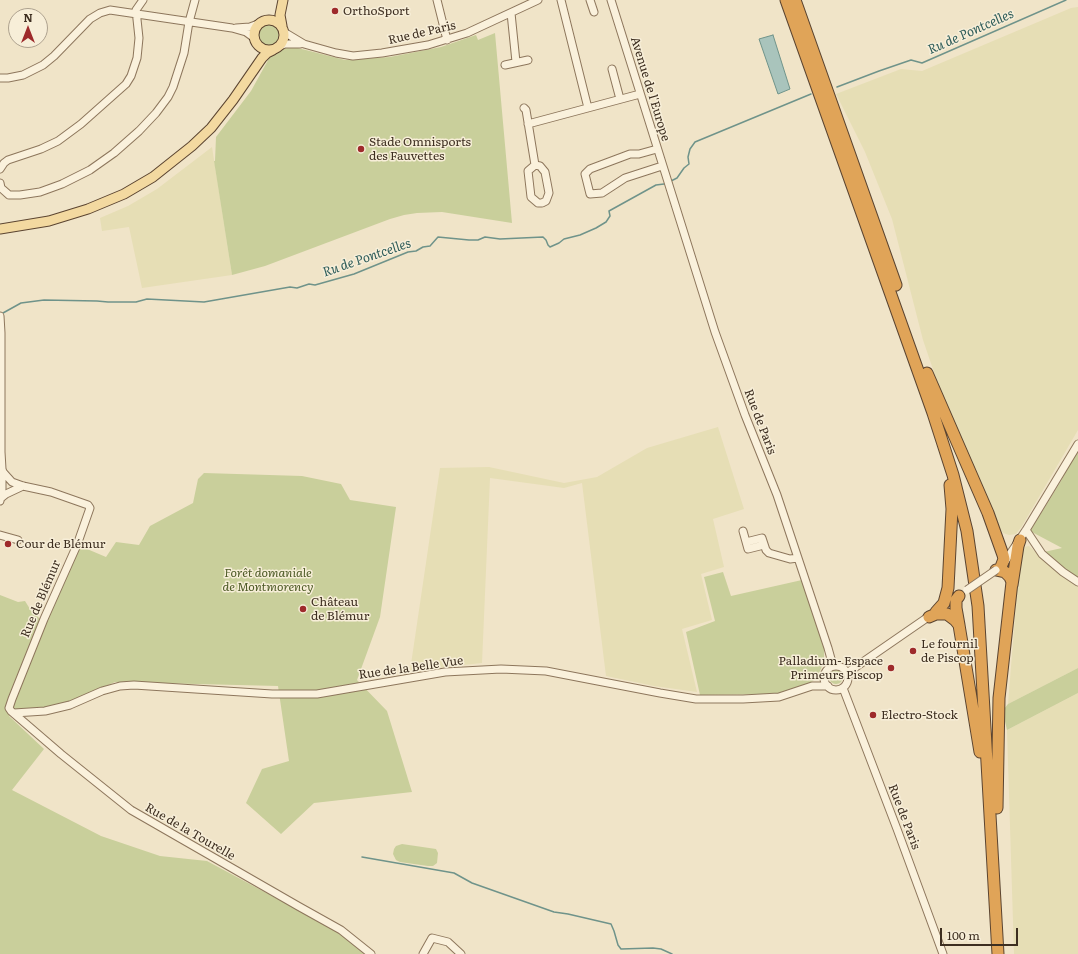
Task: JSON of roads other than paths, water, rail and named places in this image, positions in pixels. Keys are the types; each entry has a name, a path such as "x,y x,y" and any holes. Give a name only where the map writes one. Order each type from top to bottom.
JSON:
{"highway":[{"path":"786,0 933,413 960,501 968,538 978,606 998,954"},
{"path":"794,0 835,112 926,373 964,488 979,563 985,604 1005,954"},
{"path":"926,373 988,513 1004,559 999,568 1010,577 1012,587"},
{"path":"932,614 943,605 946,599 952,500 950,484 933,413"},
{"path":"995,532 1002,542 1008,544 1015,542 1023,536"},
{"path":"997,809 999,698 1018,546 1023,536"},
{"path":"948,579 952,590 958,594 963,593"},
{"path":"963,593 956,600 956,608 975,714 983,774 996,920"},
{"path":"932,614 946,614 955,620 959,625"}],"main road":[{"path":"253,69 258,51 255,41 255,27 274,14 281,0"},
{"path":"0,229 29,225 71,215 104,203 124,194 153,177 180,157 201,138 221,116 253,69 267,53 275,49 283,41 283,30 280,15 281,0"},
{"path":"261,22 272,20 276,22 283,30"},
{"path":"255,41 264,50 275,49"},
{"path":"0,223 71,215"}],"street":[{"path":"0,169 8,160 41,149 58,141 81,124 126,84 131,76 137,58 139,38 136,10 143,0"},
{"path":"0,183 4,192 9,195 40,192 62,184 90,170 114,153 139,131 156,113 168,97 177,76 184,53 189,22 195,0"},
{"path":"437,0 447,40"},
{"name":"Rue de Paris","path":"275,49 285,44 304,44 336,53 358,55 408,49 447,40 467,33 538,0"},
{"path":"561,0 588,108"},
{"path":"590,0 594,12"},
{"name":"Avenue de l'Europe","path":"611,0 662,166 669,184"},
{"path":"0,78 23,75 43,65 54,56 90,19 100,13 110,10 232,28 246,32 255,41"},
{"path":"511,13 516,62"},
{"path":"232,28 250,27 261,22"},
{"name":"Rue de Paris","path":"283,30 304,44"},
{"path":"505,65 528,60"},
{"path":"612,69 620,99"},
{"path":"528,124 640,94"},
{"path":"524,108 526,110 535,165"},
{"path":"657,149 639,154 630,154 587,171 585,174 590,194 602,193 625,178 662,166"},
{"path":"535,165 540,166 545,172 548,193 546,201 542,203 538,203 531,197 528,171 535,165"},
{"name":"Rue de Paris","path":"669,184 713,325 742,408 777,496 833,666"},
{"path":"0,316 1,452 3,472 0,500"},
{"path":"848,673 999,568 1023,536 1078,444"},
{"name":"Rue de Blémur","path":"3,472 12,482 51,492 88,505 90,508 77,544 44,619 12,699 9,708 12,712"},
{"path":"0,500 6,494 23,486"},
{"path":"743,531 748,550 764,545 769,553 790,559 798,558"},
{"path":"0,535 18,540"},
{"path":"1023,536 1062,572 1078,582"},
{"path":"833,666 840,666 848,673 847,683 842,688 835,690 828,686 825,681 825,674 833,666"},
{"name":"Rue de la Belle Vue","path":"12,712 45,711 70,706 102,691 134,685 272,694 317,694 445,672 501,669 546,671 696,699 779,697 812,686 828,686"},
{"name":"Rue de la Belle Vue","path":"812,686 825,674"},
{"name":"Rue de Paris","path":"842,688 895,823 943,954"},
{"name":"Rue de la Tourelle","path":"12,712 131,810 341,930 371,954"},
{"path":"423,954 432,938 448,942 461,954"}],"water":[{"path":"773,35 790,89 778,94 759,39"}],"waterway":[{"name":"Ru de Pontcelles","path":"837,87 911,60 922,63 1066,0"},
{"name":"Ru de Pontcelles","path":"671,181 677,178 689,164 688,157 690,149 695,142 811,94"},
{"name":"Ru de Pontcelles","path":"3,313 21,303 44,300 136,302 147,299 204,302 290,287 297,288 309,284 315,285 354,274 408,252 430,246 438,237 469,240 478,240 485,237 500,239 543,237 550,247 564,239 580,235 596,228 606,222 610,216 609,211 656,185 664,184"},
{"path":"362,857 454,873 472,883 554,912 611,924 618,945 621,949 653,948 661,949 672,954"}],"place":[{"name":"OrthoSport","path":"335,11"},
{"name":"Stade Omnisports des Fauvettes","path":"361,149"},
{"name":"Cour de Blémur","path":"8,544"},
{"name":"Château de Blémur","path":"303,609"},
{"name":"Le fournil de Piscop","path":"913,651"},
{"name":"Palladium- Espace Primeurs Piscop","path":"891,668"},
{"name":"Electro-Stock","path":"873,715"}],"park label":[{"name":"Forêt domaniale de Montmorency","path":"268,580"}]}
